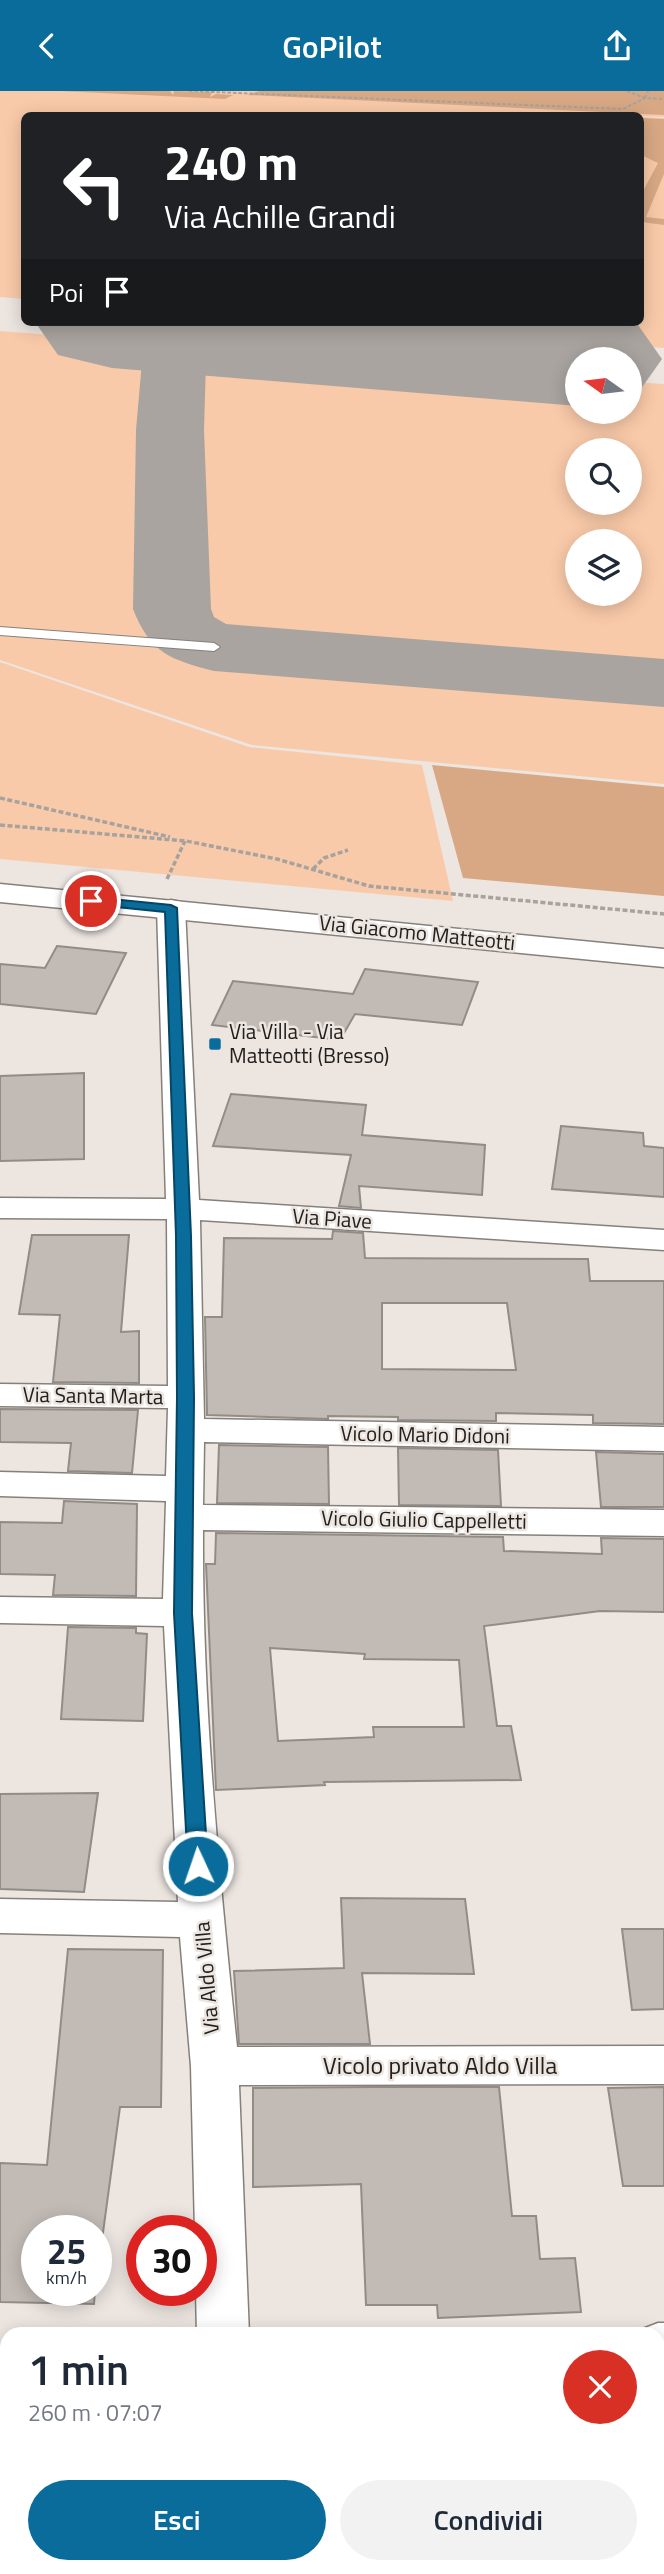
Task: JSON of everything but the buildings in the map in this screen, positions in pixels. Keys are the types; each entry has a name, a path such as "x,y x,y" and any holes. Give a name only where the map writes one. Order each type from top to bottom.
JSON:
{"street":[{"name":"Via Giacomo Matteotti","path":"0,893 664,958"},
{"name":"Via Aldo Villa","path":"171,908 183,1209 183,1613 201,1920 215,2066 223,2327"},
{"name":"Via Piave","path":"0,1208 183,1209 664,1240"},
{"name":"Via Santa Marta","path":"0,1395 185,1414"},
{"name":"Vicolo Mario Didoni","path":"185,1414 664,1439"},
{"name":"Vicolo Giulio Cappelletti","path":"0,1484 185,1503 664,1523"},
{"path":"0,1610 183,1613"},
{"path":"0,1916 201,1920"},
{"name":"Vicolo privato Aldo Villa","path":"215,2066 664,2065"}],"lane":[{"path":"0,631 214,647"}],"path":[{"path":"190,91 623,109 635,100 645,98"},
{"path":"240,94 249,91"},
{"path":"626,91 645,98 664,100"},
{"path":"645,98 648,91"},
{"path":"0,798 186,841 278,859 369,886 664,914"},
{"path":"0,825 186,841"},
{"path":"312,869 324,858 348,850"}],"shaded area":[{"path":"0,91 664,91 664,117 644,116 644,112 508,110 546,112 21,112 21,299 0,297"},
{"path":"60,91 170,91 173,95 174,91 212,92 210,97 216,94 233,95 225,99"},
{"path":"259,91 664,91 664,115 644,112 247,95"},
{"path":"644,117 664,118 664,348 375,326 644,326"},
{"path":"644,118 664,119 664,174 646,217 664,219 664,225 644,222 644,189 658,163 644,156"},
{"path":"0,331 157,343 156,610 153,639 0,628"},
{"path":"197,347 565,377 565,424 642,424 642,383 664,384 664,676 220,641 199,630 183,578 182,385 193,384"},
{"path":"0,635 664,690 664,784 252,745 0,660"},
{"path":"0,662 249,747 422,765 453,901 0,859"},
{"path":"432,765 664,787 664,896 463,878"}],"taxiway":[{"path":"176,327 170,430 172,609 179,625 187,634 214,647 664,683"}],"runway":[{"path":"163,326 565,358"}],"place":[{"name":"Via Villa - Via Matteotti (Bresso)","path":"215,1044"}],"route":[{"path":"91,901 171,908 186,1397 183,1613 198,1866"}]}
